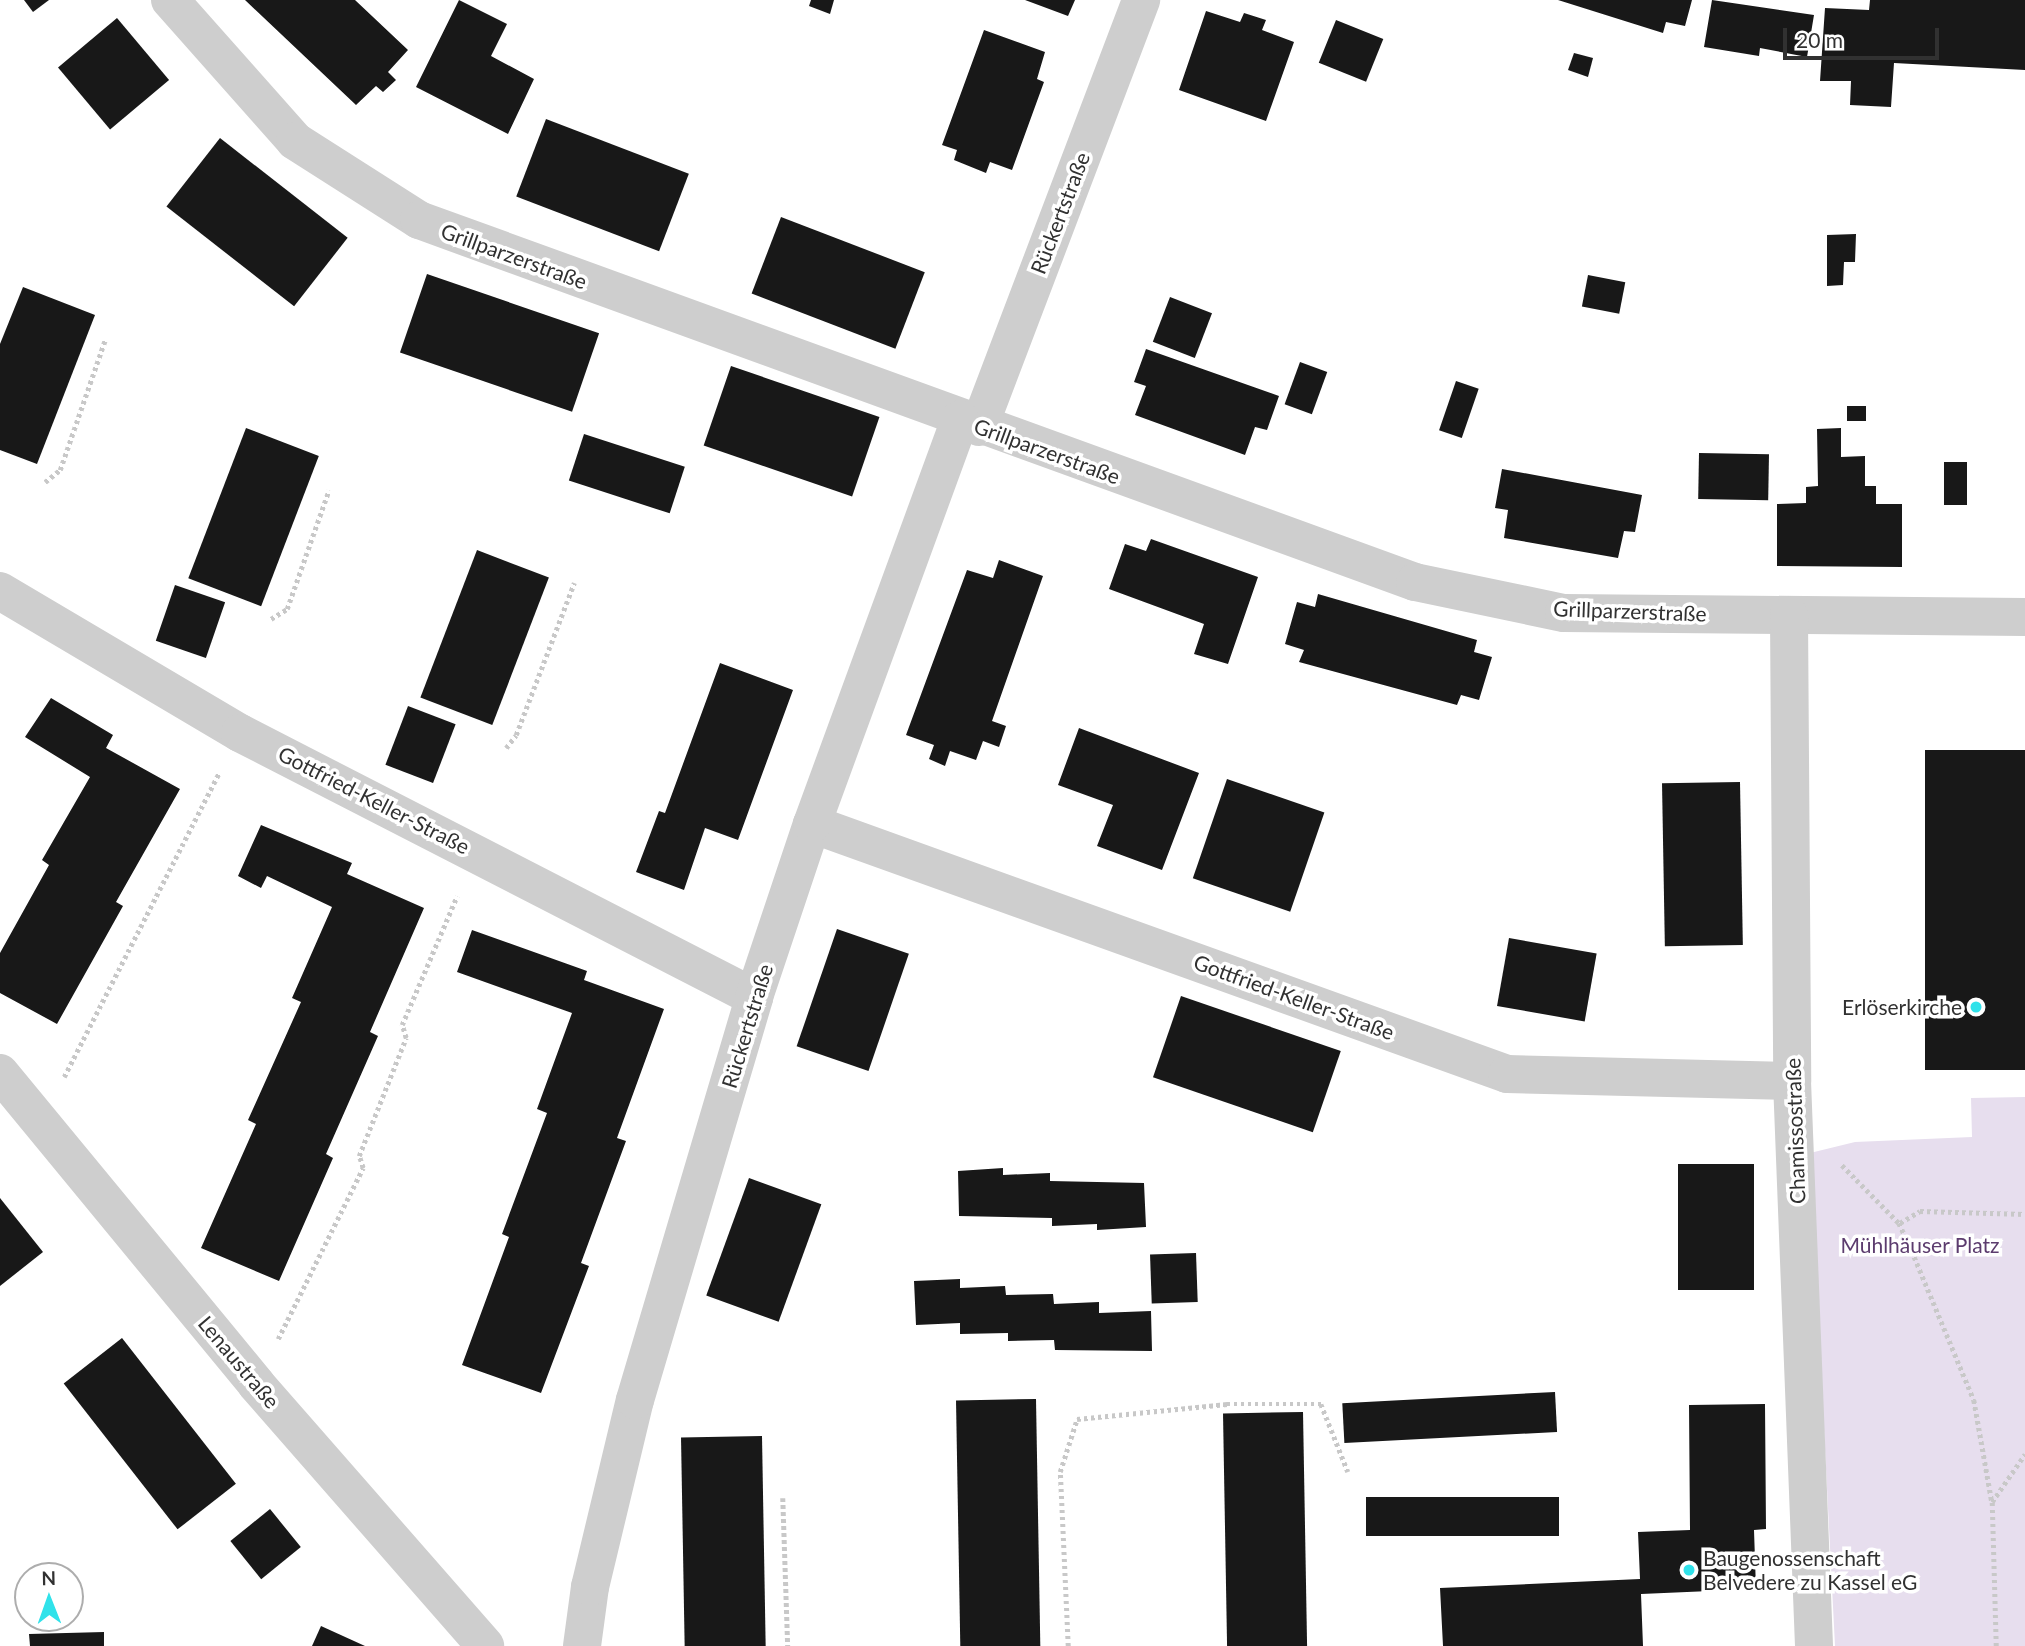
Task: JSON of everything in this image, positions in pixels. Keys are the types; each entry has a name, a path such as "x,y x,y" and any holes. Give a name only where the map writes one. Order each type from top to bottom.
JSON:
{"street":[{"name":"Grillparzerstraße","path":"170,0 295,141 419,220 970,423 1415,582 1564,613 2025,617"},
{"name":"Rückertstraße","path":"582,1646 590,1587 635,1400 754,998 812,824 1141,0"},
{"name":"Gottfried-Keller-Straße","path":"0,591 240,733 476,852 754,998"},
{"name":"Chamissostraße","path":"1789,615 1792,1081 1814,1646"},
{"name":"Gottfried-Keller-Straße","path":"812,824 1507,1074 1792,1081"},
{"name":"Lenaustraße","path":"0,1073 256,1384 485,1646"}],"path":[{"path":"46,482 60,470 105,340"},
{"path":"271,619 287,609 329,490"},
{"path":"506,748 516,736 574,583"},
{"path":"41,1121 240,733"},
{"path":"256,1384 363,1168 359,1156 407,1038 402,1025 476,852"},
{"path":"1794,1136 1819,1140 1899,1223 1974,1399 1992,1502 1996,1646"},
{"path":"1899,1223 1920,1211 2025,1214"},
{"path":"1068,1646 1060,1472 1077,1419 1227,1404 1321,1404 1348,1472"},
{"path":"1992,1502 2025,1454"},
{"path":"783,1498 788,1646"}],"green space":[{"name":"Mühlhäuser Platz","path":"2025,1097 2025,1646 1835,1646 1810,1153 1855,1142 1972,1137 1971,1098"}],"building":[{"path":"24,0 49,0 33,12"},
{"path":"245,0 355,0 408,50 388,72 396,80 383,92 376,86 356,105"},
{"path":"459,0 507,24 491,56 534,79 508,134 416,87"},
{"path":"811,0 834,0 830,14 809,6"},
{"path":"1025,0 1075,0 1068,16"},
{"path":"1558,0 1692,0 1685,26 1666,22 1663,33"},
{"path":"1712,0 1814,15 1807,57 1760,48 1759,56 1704,47"},
{"path":"1870,0 2025,0 2025,70 1894,63 1891,107 1850,105 1851,81 1820,81 1825,8 1869,10"},
{"path":"1206,11 1240,22 1244,13 1266,20 1262,30 1294,42 1266,121 1179,90"},
{"path":"117,18 169,80 110,130 58,67"},
{"path":"1336,20 1383,39 1366,82 1319,63"},
{"path":"984,30 1045,52 1037,79 1044,82 1012,170 990,162 986,173 954,160 957,150 942,145"},
{"path":"1574,53 1593,58 1588,77 1568,70"},
{"path":"546,119 689,174 659,251 516,196"},
{"path":"220,138 348,238 294,306 166,207"},
{"path":"781,217 925,272 895,349 752,294"},
{"path":"1856,234 1855,262 1844,262 1843,285 1827,286 1827,235"},
{"path":"427,274 599,333 572,412 400,352"},
{"path":"1588,275 1625,282 1619,314 1582,306"},
{"path":"23,287 95,315 37,464 0,450 0,344"},
{"path":"1170,297 1212,313 1195,358 1153,342"},
{"path":"1146,349 1279,396 1267,430 1255,427 1245,455 1135,415 1146,386 1134,382"},
{"path":"1300,362 1327,372 1312,414 1285,404"},
{"path":"731,366 879,417 852,497 704,445"},
{"path":"1456,381 1479,389 1462,438 1439,430"},
{"path":"1847,406 1866,406 1866,421 1847,421"},
{"path":"246,428 319,456 261,606 188,578"},
{"path":"1841,428 1841,457 1865,456 1865,486 1876,486 1876,504 1902,504 1902,567 1777,566 1777,504 1806,503 1806,487 1818,486 1817,429"},
{"path":"584,434 685,467 670,513 569,481"},
{"path":"1699,453 1769,454 1768,500 1698,499"},
{"path":"1944,462 1967,462 1967,505 1944,505"},
{"path":"1502,469 1642,495 1635,532 1624,531 1618,558 1504,538 1508,510 1495,508"},
{"path":"1151,539 1258,577 1228,664 1194,654 1204,624 1109,589 1125,544 1146,551"},
{"path":"477,550 549,578 492,725 420,698"},
{"path":"999,560 1043,576 992,721 1006,726 999,747 983,741 976,760 950,751 945,766 929,759 934,745 906,735 967,570 993,578"},
{"path":"175,585 225,602 206,658 156,641"},
{"path":"1318,594 1477,640 1474,652 1492,657 1479,700 1461,695 1457,705 1299,662 1304,650 1285,644 1297,602 1315,607"},
{"path":"720,663 793,690 738,840 705,828 684,890 636,872 659,811 665,813"},
{"path":"51,698 113,735 106,748 180,789 116,902 123,906 57,1024 0,993 0,953 49,865 42,860 90,777 25,737"},
{"path":"408,706 456,724 433,783 385,765"},
{"path":"1079,728 1199,773 1162,870 1097,846 1113,805 1058,785"},
{"path":"1925,750 2025,750 2025,1070 1925,1070"},
{"path":"1227,779 1324,813 1290,912 1193,878"},
{"path":"1740,782 1743,945 1665,946 1662,783"},
{"path":"261,825 352,863 347,874 424,908 370,1032 378,1036 326,1154 333,1158 279,1281 201,1248 256,1124 248,1120 301,1002 292,998 332,907 267,876 261,888 238,876"},
{"path":"837,929 909,954 868,1071 797,1046"},
{"path":"472,930 587,971 584,980 664,1009 617,1138 626,1141 581,1263 589,1266 541,1393 462,1365 509,1237 502,1234 547,1113 537,1109 572,1013 457,972"},
{"path":"1509,938 1597,953 1585,1021 1497,1006"},
{"path":"1181,996 1341,1051 1313,1132 1153,1077"},
{"path":"1678,1164 1754,1164 1754,1290 1678,1290"},
{"path":"1003,1168 1003,1175 1050,1173 1050,1181 1144,1183 1146,1227 1097,1230 1097,1224 1052,1226 1052,1218 959,1216 958,1171"},
{"path":"749,1178 821,1204 779,1322 706,1295"},
{"path":"0,1198 43,1252 0,1286"},
{"path":"1196,1253 1198,1302 1152,1304 1150,1255"},
{"path":"960,1279 960,1288 1005,1286 1006,1295 1053,1294 1054,1304 1099,1302 1099,1313 1151,1311 1152,1351 1055,1350 1054,1340 1008,1341 1008,1333 960,1334 960,1323 916,1325 914,1281"},
{"path":"122,1338 236,1484 178,1529 64,1384"},
{"path":"1555,1392 1557,1432 1344,1443 1342,1403"},
{"path":"1036,1399 1040,1646 960,1646 956,1400"},
{"path":"1765,1404 1766,1529 1754,1530 1756,1589 1641,1594 1643,1646 1443,1646 1440,1588 1640,1579 1638,1532 1690,1530 1689,1405"},
{"path":"1303,1412 1307,1646 1227,1646 1223,1413"},
{"path":"762,1436 766,1646 685,1646 681,1437"},
{"path":"1366,1497 1559,1497 1559,1536 1366,1536"},
{"path":"270,1509 301,1547 261,1579 230,1541"},
{"path":"321,1626 365,1646 312,1646"},
{"path":"104,1632 104,1646 30,1646 29,1634"}],"place":[{"name":"Erlöserkirche","path":"1976,1007"},
{"name":"Baugenossenschaft Belvedere zu Kassel eG","path":"1689,1570"}]}
